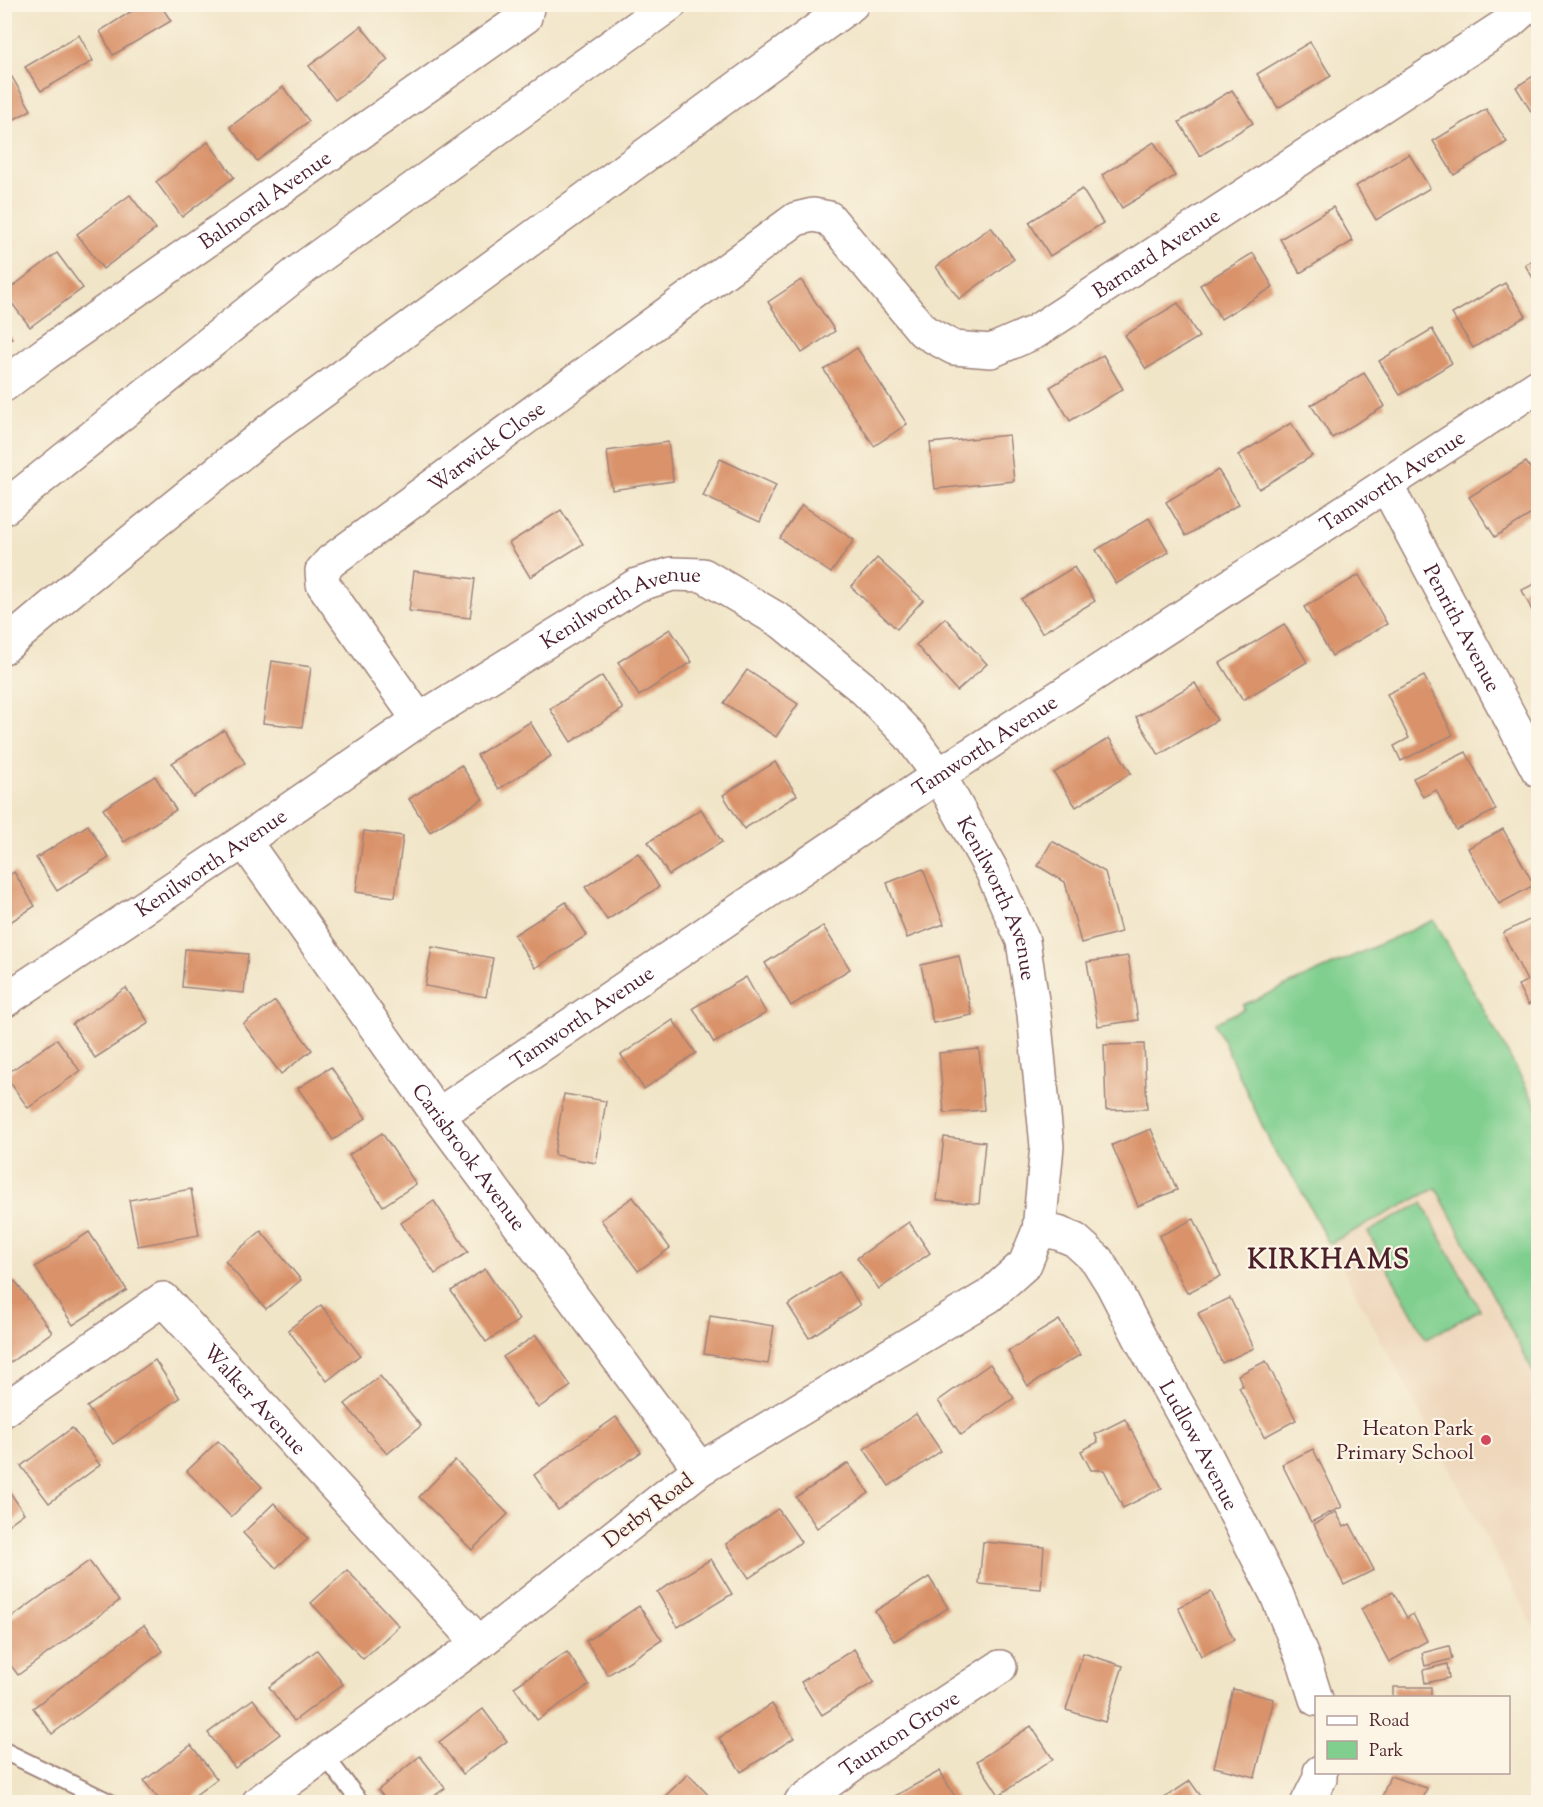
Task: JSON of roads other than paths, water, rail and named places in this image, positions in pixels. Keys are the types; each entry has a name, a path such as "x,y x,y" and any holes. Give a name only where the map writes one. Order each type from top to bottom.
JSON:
{"main road":[{"path":"4,508 306,266 670,4"},
{"path":"4,647 271,429 852,4"},
{"name":"Barnard Avenue","path":"796,219 813,215 829,218 923,331 954,348 991,351 1035,332 1507,24 1525,8 1526,4"},
{"name":"Balmoral Avenue","path":"4,385 527,11"},
{"name":"Warwick Close","path":"419,720 323,584 322,571 331,561 796,219"},
{"name":"Tamworth Avenue","path":"438,1115 939,775 1539,386"},
{"name":"Penrith Avenue","path":"1386,485 1539,770"},
{"name":"Kenilworth Avenue","path":"4,1001 244,841 419,720 637,585 672,574 703,575 782,622 865,690 910,736 939,775 992,871 1023,941 1034,1014 1047,1146 1040,1230"},
{"name":"Carisbrook Avenue","path":"244,841 438,1115 700,1469"},
{"name":"Derby Road","path":"259,1803 479,1642 700,1469 989,1296 1025,1264 1040,1230"},
{"name":"Ludlow Avenue","path":"1040,1230 1058,1233 1075,1240 1097,1260 1112,1284 1201,1446 1276,1593 1316,1696"},
{"name":"Walker Avenue","path":"4,1410 163,1299 479,1642"},
{"name":"Taunton Grove","path":"801,1803 857,1761 1000,1667"},
{"path":"1308,1803 1320,1774"}],"lane":[{"path":"4,1751 109,1803"},
{"path":"325,1756 360,1803"}],"place":[{"name":"Heaton Park Primary School","path":"1486,1440"}],"district":[{"name":"KIRKHAMS","path":"1329,1259"}]}
